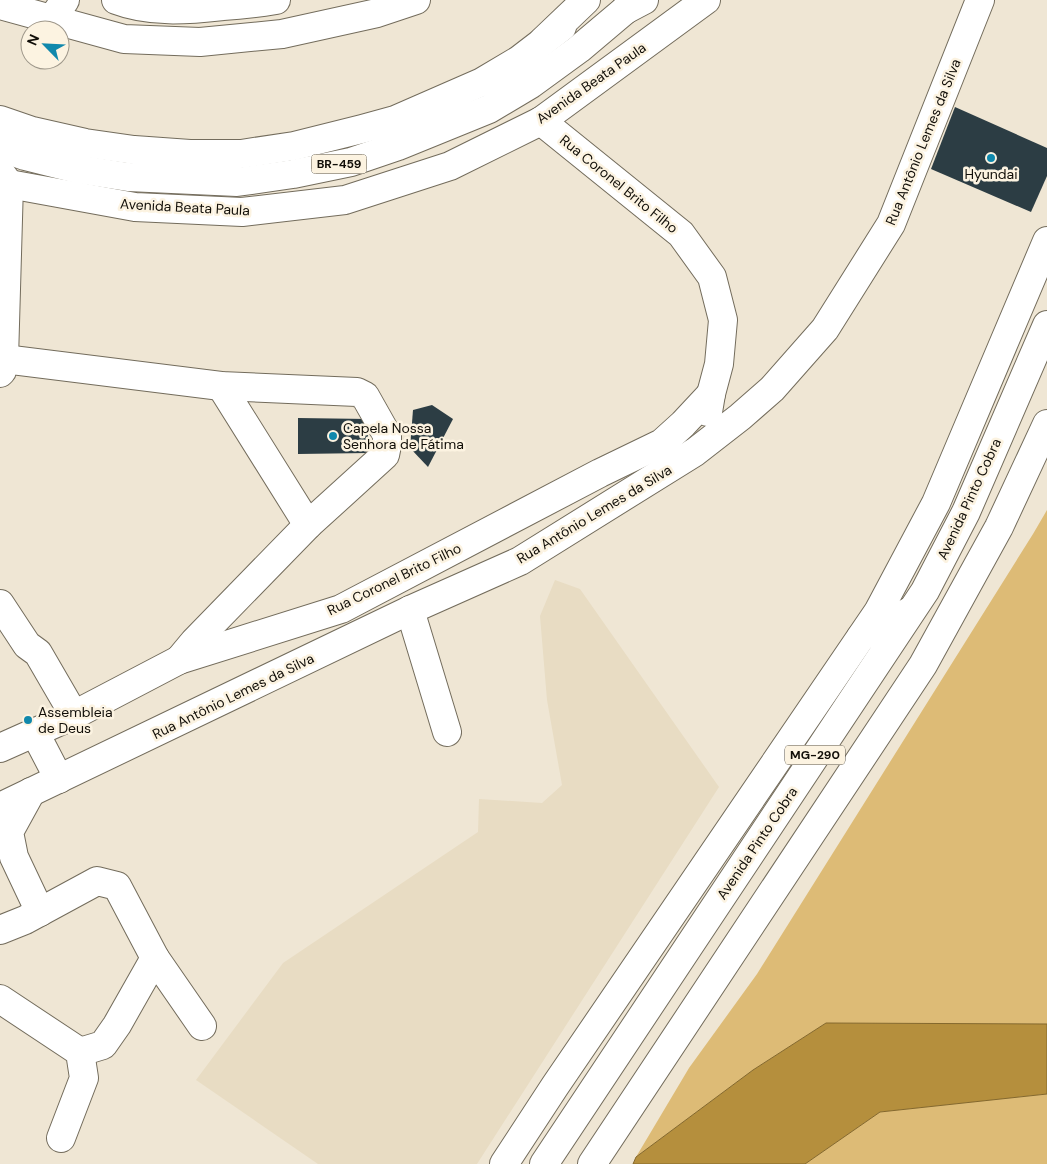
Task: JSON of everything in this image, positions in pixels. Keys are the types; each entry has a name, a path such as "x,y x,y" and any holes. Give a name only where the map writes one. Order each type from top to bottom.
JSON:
{"main road":[{"path":"116,0 155,9 183,10 276,0"},
{"path":"0,5 59,10 124,39 200,42 282,34 377,13 416,0"},
{"name":"BR-459","path":"543,41 586,0"},
{"name":"BR-459","path":"0,120 32,131 85,143 134,150 190,154 240,154 294,146 395,120 482,82 519,60 597,0"},
{"name":"Avenida Beata Paula","path":"3,179 135,207 242,212 345,200 450,166 541,120 706,0"},
{"name":"Rua Antônio Lemes da Silva","path":"0,808 410,610 520,561 695,452 740,417 772,389 825,329 891,224 980,0"},
{"name":"BR-459","path":"0,147 25,156 128,177 237,182 293,174 351,162 398,146 489,109 531,84 636,3"},
{"name":"Rua Coronel Brito Filho","path":"541,120 681,234 712,277 723,320 719,364 706,422 695,452"},
{"path":"3,179 2,366 221,386 357,392 365,396 387,435 388,444 384,456 308,526 194,642 179,660"},
{"path":"504,1164 555,1086 878,612 936,503 1047,241"},
{"name":"Avenida Pinto Cobra","path":"544,1164 925,591 966,512 1047,325"},
{"path":"221,386 308,526"},
{"path":"711,394 724,409 740,417"},
{"name":"Rua Coronel Brito Filho","path":"0,748 74,715 179,660 341,609 662,443 711,394"},
{"name":"MG-290","path":"592,1164 923,665 999,527 1047,424"},
{"path":"623,462 639,487"},
{"path":"0,604 27,645 38,653 74,715"},
{"path":"410,610 447,732"},
{"path":"861,637 912,611"},
{"path":"35,733 59,779"},
{"path":"31,792 9,832 14,857 32,916"},
{"path":"0,860 32,916"},
{"path":"0,930 32,916 96,881 117,886 155,958 202,1026"},
{"path":"80,1052 103,1045 117,1026 155,958"},
{"path":"0,999 80,1052 84,1078 61,1138"}],"shaded area":[{"path":"1047,510 1047,1024 826,1023 753,1070 636,1157 689,1068 757,974"},
{"path":"555,580 580,589 719,787 477,1164 318,1164 196,1080 283,963 478,832 479,799 542,803 562,785 547,700 540,616"},
{"path":"826,1023 1047,1024 1047,1094 880,1112 805,1164 633,1164 636,1157 753,1070"},
{"path":"1047,1094 1047,1164 805,1164 880,1112"}],"building":[{"name":"Hyundai","path":"955,107 1047,148 1047,176 1031,212 931,169"},
{"path":"432,405 453,419 428,467 410,448 413,410"},
{"name":"Capela Nossa Senhora de Fátima","path":"298,418 368,419 368,453 298,454"}],"place":[{"name":"Hyundai","path":"991,158"},
{"name":"Capela Nossa Senhora de Fátima","path":"333,436"},
{"name":"Assembleia de Deus","path":"28,720"}]}
